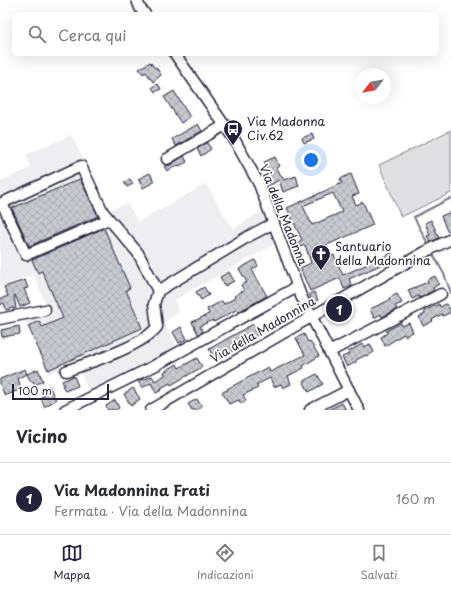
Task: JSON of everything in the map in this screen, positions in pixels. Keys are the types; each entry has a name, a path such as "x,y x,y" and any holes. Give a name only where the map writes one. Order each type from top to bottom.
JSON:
{"street":[{"path":"137,0 143,12"},
{"name":"Via della Madonna","path":"176,56 225,125 259,184 297,287 359,410"},
{"path":"167,159 225,125"},
{"path":"109,219 26,255 2,203 80,166 103,212 109,219 138,253 158,291"},
{"path":"66,371 119,351 152,333 157,327 154,304 158,291 274,222"},
{"name":"Via della Madonnina","path":"151,410 425,252 451,239"},
{"path":"65,410 154,366 297,287"},
{"path":"329,352 441,294"},
{"path":"0,319 45,310"},
{"path":"310,410 349,390"}],"shaded area":[{"path":"451,130 451,193 401,217 379,165"},
{"path":"71,135 110,210 127,203 138,222 206,184 233,229 265,209 277,243 174,300 179,312 164,322 178,349 90,393 80,371 61,379 58,369 49,374 24,318 49,313 34,274 0,287 0,182 31,168 26,155"}],"building":[{"path":"150,62 155,68 156,67 161,75 153,82 146,72 143,74 139,69"},
{"path":"158,84 161,89 155,92 152,87"},
{"path":"174,91 190,117 181,123 164,97"},
{"path":"198,124 202,131 176,146 172,139"},
{"path":"312,134 314,139 304,143 302,138"},
{"path":"208,142 207,143 211,149 201,156 197,149"},
{"path":"184,156 187,162 167,171 164,166 170,165"},
{"path":"275,157 279,166 276,168 284,180 296,176 299,186 283,192 279,180 267,187 263,178 269,175 264,162"},
{"path":"150,173 154,182 143,188 138,179"},
{"path":"351,174 359,194 352,196 356,205 363,202 373,225 320,248 324,259 334,255 343,275 392,253 394,259 349,279 352,286 344,289 340,278 310,291 300,268 311,263 305,245 294,250 291,245 302,240 287,208 342,183 340,179","holes":["333,193 342,212 312,225 303,206"]},
{"path":"80,179 98,216 29,246 12,208"},
{"path":"130,179 133,184 127,187 124,182"},
{"path":"451,212 451,229 447,231 441,216"},
{"path":"431,220 439,238 430,242 427,236 430,235 425,223"},
{"path":"104,228 130,288 126,290 142,328 48,370 28,326 39,321 42,327 63,318 42,271 38,273 32,260"},
{"path":"255,260 258,266 252,270 267,296 238,312 236,310 214,322 213,320 200,326 203,332 198,334 192,322 209,314 207,309 222,301 224,304 235,298 234,296 244,290 241,285 247,282 239,269"},
{"path":"229,272 234,281 225,286 220,277"},
{"path":"435,276 439,284 433,288 434,290 420,298 419,296 412,299 408,290 428,282 427,280"},
{"path":"25,280 28,288 24,289 30,303 20,307 15,295 16,308 6,310 4,303 0,305 0,299 8,296 4,287"},
{"path":"204,287 209,295 201,300 196,292"},
{"path":"314,292 318,300 313,303 309,294"},
{"path":"397,294 402,303 395,306 397,309 382,317 381,314 374,318 370,309 390,300 389,298"},
{"path":"439,304 440,307 446,304 451,312 443,316 442,314 423,326 419,317 425,314 424,311"},
{"path":"401,323 402,326 409,323 413,332 405,336 404,334 385,346 381,337 387,333 386,331"},
{"path":"253,324 258,335 254,337 255,338 220,358 217,359 215,355 213,356 209,349"},
{"path":"19,326 20,334 2,337 1,330"},
{"path":"181,327 187,339 179,343 173,332"},
{"path":"304,334 308,342 310,341 319,356 303,366 304,368 288,376 291,384 283,388 281,384 274,387 270,378 256,385 258,388 243,395 246,401 241,404 239,400 229,404 222,392 268,367 270,372 305,355 296,338"},
{"path":"362,344 364,347 370,344 374,352 356,360 356,362 347,367 342,357 349,354 348,352"},
{"path":"197,358 202,367 171,385 170,383 161,388 162,390 156,393 151,383 142,388 138,381 152,376 155,381 165,375 164,372 177,364 179,368"},
{"path":"25,369 27,374 18,378 21,389 5,396 0,384 0,379"},
{"path":"38,369 43,381 35,385 33,381 31,382 27,374"},
{"path":"317,374 323,384 309,392 303,381"},
{"path":"74,376 78,386 65,391 62,381"},
{"path":"49,386 56,400 44,407 41,397 45,395 42,389"},
{"path":"133,388 140,399 131,406 124,394"},
{"path":"197,399 202,407 192,410 188,404"},
{"path":"115,400 119,408 116,410 108,410 106,406"},
{"path":"342,403 346,410 328,410"}],"waterway":[{"path":"429,246 414,217 451,198"},
{"path":"433,254 444,274 451,293"}],"place":[{"name":"Via Madonna Civ.62","path":"233,146"},
{"name":"Santuario della Madonnina","path":"321,271"},
{"name":"Via Madonnina Frati","path":"339,309"}]}
